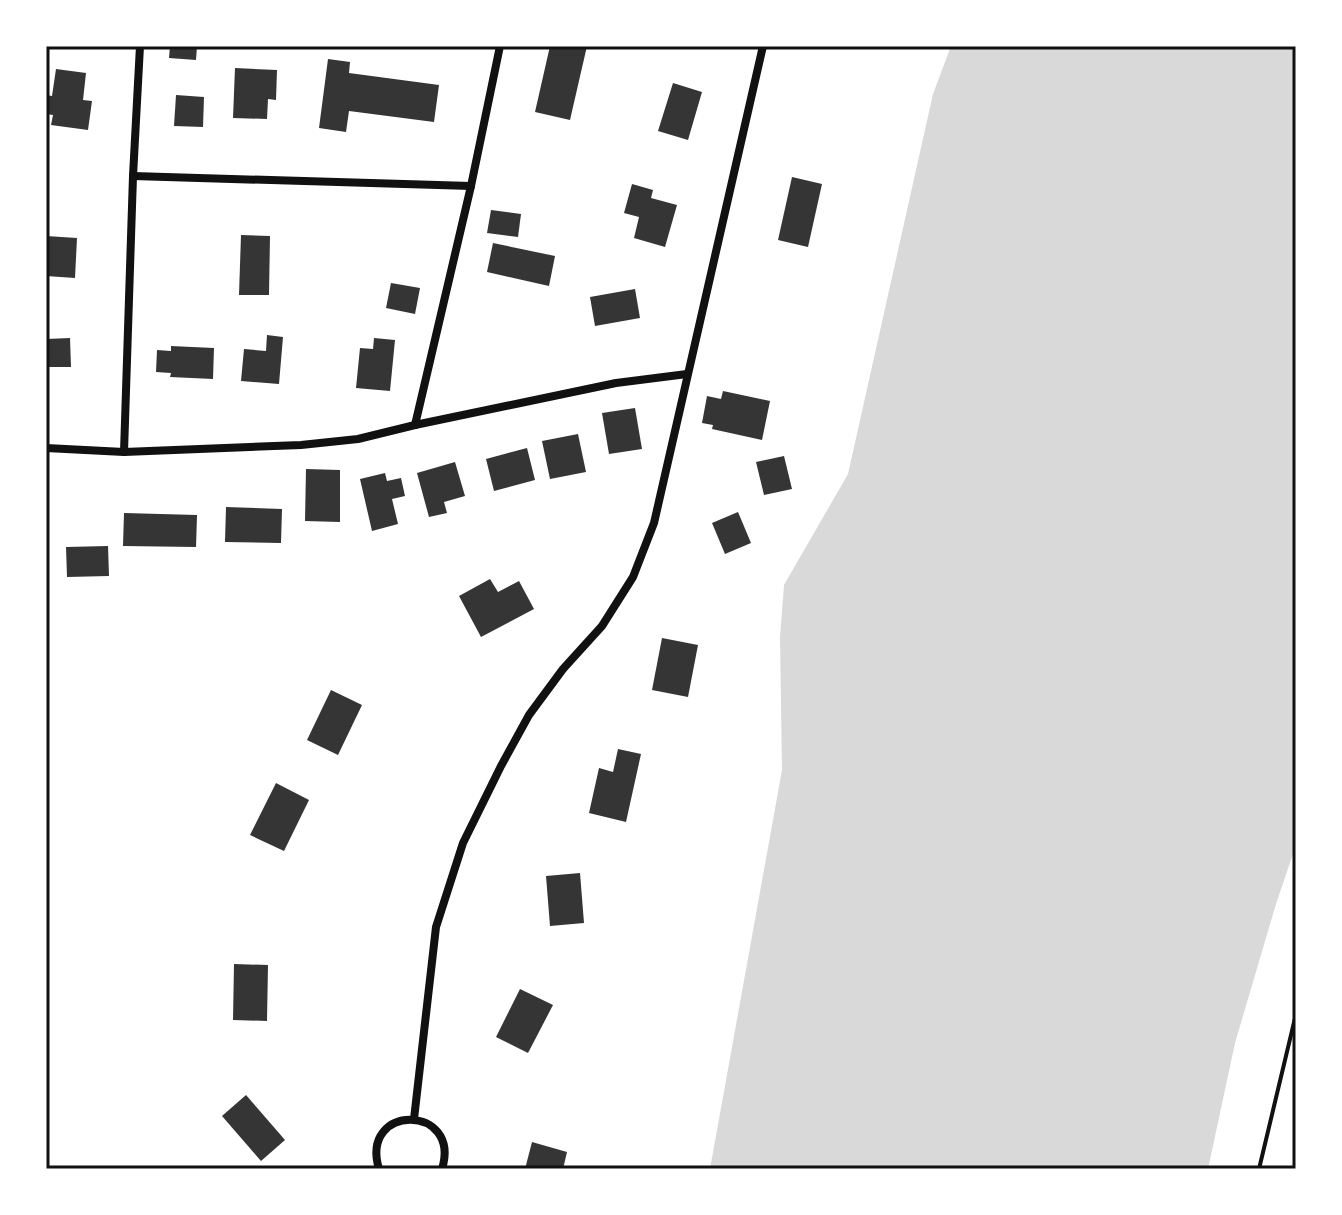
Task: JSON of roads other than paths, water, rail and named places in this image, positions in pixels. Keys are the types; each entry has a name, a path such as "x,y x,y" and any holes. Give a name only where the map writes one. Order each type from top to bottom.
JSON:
{"street":[{"path":"124,452 140,46"},
{"path":"415,425 500,46"},
{"path":"414,1119 436,927 463,843 529,715 563,669 602,626 633,577 654,523 763,46"},
{"path":"133,176 471,186"},
{"path":"46,448 124,452 301,445 358,439 616,383 687,374"},
{"path":"379,1169 375,1157 376,1144 382,1133 390,1125 414,1119 425,1122 441,1136 446,1157 442,1169"}]}
